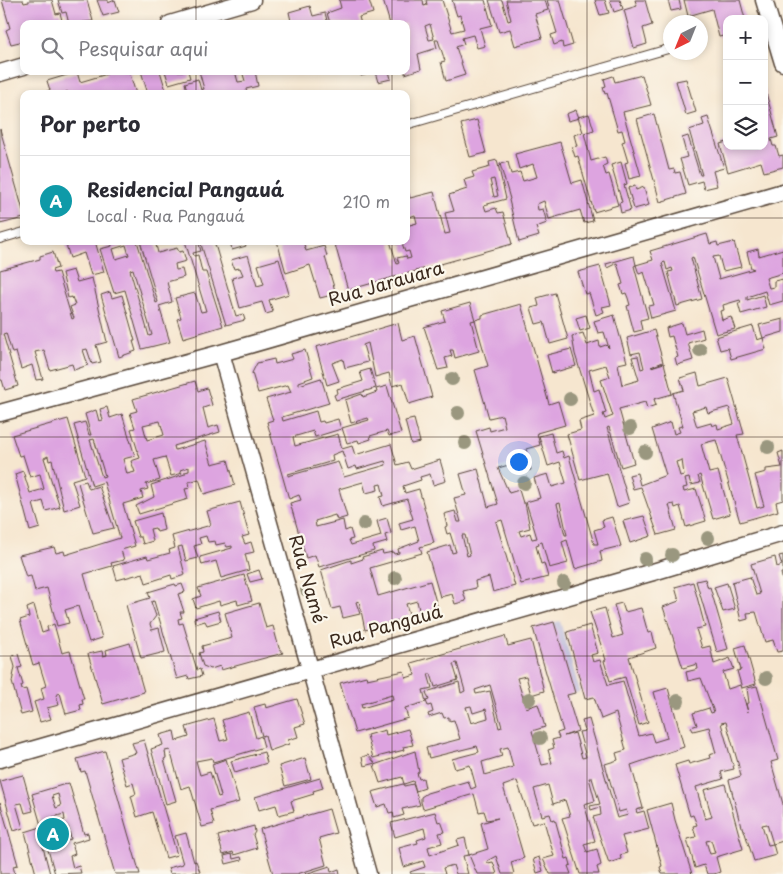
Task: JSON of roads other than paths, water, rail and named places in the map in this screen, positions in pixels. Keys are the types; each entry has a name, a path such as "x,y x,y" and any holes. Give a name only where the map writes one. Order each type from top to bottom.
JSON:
{"street":[{"path":"184,20 252,0"},
{"path":"764,0 783,63"},
{"path":"0,73 20,67"},
{"name":"Rua Jarauara","path":"0,413 221,353 783,192"},
{"name":"Rua Namé","path":"221,353 312,669 368,874"},
{"name":"Rua Pangauá","path":"0,759 783,533"}],"lane":[{"path":"410,124 663,50"},
{"path":"0,239 20,233"}],"place":[{"name":"Residencial Pangauá","path":"53,834"}]}
